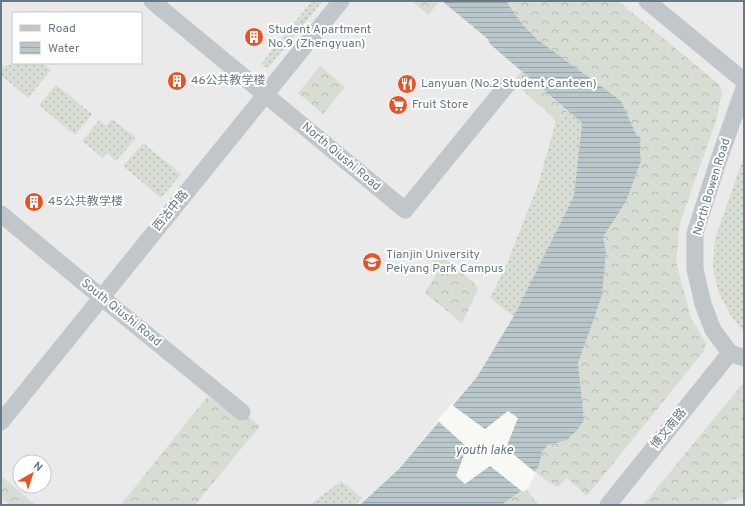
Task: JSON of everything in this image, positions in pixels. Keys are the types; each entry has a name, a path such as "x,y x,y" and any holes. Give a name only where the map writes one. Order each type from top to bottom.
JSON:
{"street":[{"name":"North Qiushi Road","path":"152,1 405,210 506,84"},
{"name":"西沽中路","path":"1,422 341,1"},
{"path":"647,1 744,81"},
{"name":"North Bowen Road","path":"737,356 713,330 703,304 695,269 695,234 744,88"},
{"name":"South Qiushi Road","path":"1,214 101,298 242,412"},
{"name":"博文南路","path":"608,505 737,356"}],"shaded area":[{"name":"Tianjin University Peiyang Park Campus","path":"1,1 744,1 744,505 1,505"}],"green space":[{"path":"312,1 323,1 268,68 261,64"},
{"path":"412,1 440,1 428,15"},
{"path":"507,1 618,1 720,85 722,92 717,118 680,223 676,262 691,318 706,343 704,351 587,496 567,478 558,487 544,479 535,471 539,465 542,452 548,445 567,440 584,420 578,363 595,316 606,252 603,237 626,203 641,161 641,147 639,144 640,137 637,136 621,101 538,40 523,25"},
{"path":"12,64 43,64 51,70 28,98 1,75 1,67"},
{"path":"320,66 345,87 323,114 298,93"},
{"path":"522,72 567,111 556,121 513,82"},
{"path":"56,85 92,114 75,135 39,105"},
{"path":"567,111 582,123 574,196 514,317 490,298 506,266 538,185 556,121"},
{"path":"112,119 136,138 116,161 107,153 103,158 82,141 99,120 106,126"},
{"path":"143,143 181,174 161,198 123,166"},
{"path":"744,156 744,332 731,316 718,291 713,267 715,239"},
{"path":"438,252 475,284 478,289 462,323 425,293 436,274 428,270"},
{"path":"744,382 744,497 730,500 720,505 643,505"},
{"path":"207,397 247,416 260,426 195,505 124,505 122,503"},
{"path":"1,476 12,485 12,494 23,494 36,505 10,505 1,498"},
{"path":"341,481 362,498 355,505 310,505"},
{"path":"525,488 539,505 501,505"}],"water":[{"name":"youth lake","path":"442,1 507,1 523,25 538,40 621,101 637,136 640,137 641,140 639,144 641,147 641,161 626,202 603,237 606,252 602,294 578,363 584,420 578,429 567,440 548,445 542,452 539,465 525,488 501,505 360,505 399,469 477,377 514,316 574,196 582,123 490,44 488,39"}],"pier":[{"path":"463,391 452,405 485,429 508,411 518,418 506,448 536,473 527,489 523,492 490,466 465,484 456,476 467,447 438,421 427,432"}],"place":[{"name":"Student Apartment No.9 (Zhengyuan)","path":"254,37"},
{"name":"46公共教学楼","path":"177,81"},
{"name":"Lanyuan (No.2 Student Canteen)","path":"407,84"},
{"name":"Fruit Store","path":"398,105"},
{"name":"45公共教学楼","path":"34,202"},
{"name":"Tianjin University Peiyang Park Campus","path":"372,262"}]}
